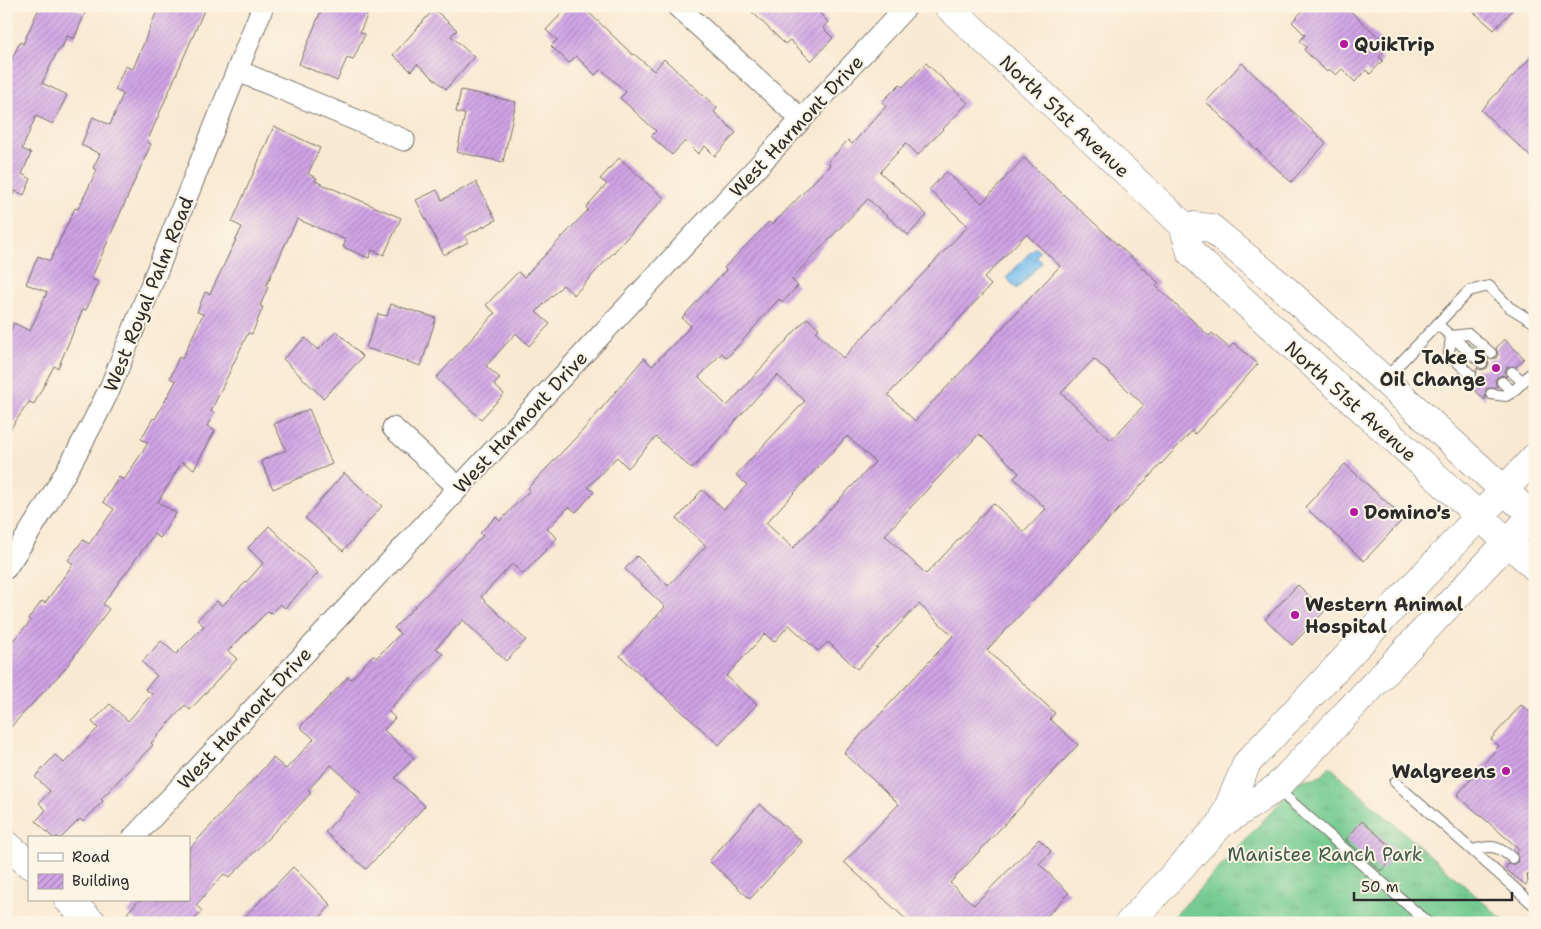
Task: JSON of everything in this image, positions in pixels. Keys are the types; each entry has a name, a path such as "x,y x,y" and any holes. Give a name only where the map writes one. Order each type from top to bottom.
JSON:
{"main road":[{"name":"North 51st Avenue","path":"948,6 1183,224 1191,253 1535,567"},
{"name":"North 51st Avenue","path":"1183,224 1211,228 1287,291 1504,490 1534,515"},
{"path":"1221,824 1247,763 1535,457"},
{"path":"1129,923 1221,824 1276,788 1534,515"},
{"path":"6,844 28,863"},
{"path":"73,902 93,923"}],"street":[{"name":"West Royal Palm Road","path":"6,568 34,527 82,446 110,388 263,6"},
{"path":"677,6 802,119"},
{"name":"West Harmont Drive","path":"135,836 907,6"},
{"path":"238,71 404,140"},
{"path":"393,428 459,488"}],"lane":[{"path":"1384,380 1469,291 1488,286 1509,307 1535,323"},
{"path":"1437,324 1482,363"},
{"path":"1451,336 1469,334 1491,353"},
{"path":"1451,336 1449,354 1471,375"},
{"path":"1491,394 1506,396 1513,392 1535,368"},
{"path":"1512,372 1522,382"},
{"path":"1502,382 1513,392"},
{"path":"1395,782 1535,906"},
{"path":"1276,788 1428,923"},
{"path":"1472,850 1485,846 1500,847 1512,858"}],"green space":[{"name":"Manistee Ranch Park","path":"1330,766 1507,923 1168,923 1300,781 1322,776"}],"water":[{"path":"1035,247 1040,251 1036,256 1042,262 1017,289 1006,278"}],"building":[{"path":"40,6 70,6 85,13 74,39 67,36 42,83 67,95 53,124 36,116 22,149 31,153 22,174 31,179 24,195 15,191 6,211 6,71 20,42 23,44"},
{"path":"159,6 206,6 147,142 151,144 91,279 99,282 86,310 83,309 58,368 54,366 34,404 29,402 6,435 6,338 14,323 30,331 47,292 26,284 38,256 50,261 75,208 78,209 97,170 93,168 100,154 81,145 93,117 110,125 123,94 115,90 125,66 133,69"},
{"path":"323,6 371,6 360,32 365,34 353,60 347,58 337,81 299,64"},
{"path":"569,6 582,6 633,55 654,71 664,59 717,108 714,112 736,133 715,156 705,146 698,154 685,141 672,155 651,136 656,131 620,98 626,92 601,69 595,75 576,56 569,63 551,46 557,40 546,30"},
{"path":"746,6 813,6 828,22 823,28 833,38 811,61 790,40 785,44"},
{"name":"QuikTrip","path":"1307,6 1345,6 1388,46 1379,57 1383,60 1370,74 1366,70 1355,82 1342,69 1336,75 1329,69 1327,72 1304,50 1306,47 1300,41 1305,35 1292,22"},
{"path":"1467,6 1516,6 1494,30"},
{"path":"434,9 457,30 451,36 474,57 446,89 417,64 411,71 393,55"},
{"path":"1535,53 1535,161 1481,110"},
{"path":"926,63 968,103 918,155 906,143 880,172 927,215 908,235 868,199 791,279 798,286 783,302 779,299 727,358 722,353 699,377 727,406 807,318 819,328 816,332 843,358 968,226 929,190 946,172 982,203 1024,158 1159,283 1156,286 1209,336 1212,333 1229,348 1234,343 1258,364 1195,434 1192,431 987,650 1055,713 1050,719 1078,745 950,883 974,905 1039,839 1051,851 1039,864 1069,893 1040,923 910,923 844,862 899,804 844,753 953,636 919,604 857,669 828,642 818,651 789,625 774,642 765,634 726,676 757,704 719,745 620,656 665,607 625,569 637,556 668,586 706,546 677,519 702,490 724,509 747,485 736,475 805,401 777,375 692,469 656,437 628,468 617,457 588,487 594,492 576,512 569,507 547,529 557,538 523,574 512,564 481,597 526,640 506,661 463,620 436,648 443,654 388,711 395,718 384,730 414,758 395,778 425,806 366,869 325,832 361,793 331,765 308,790 311,793 276,830 229,878 224,874 196,905 202,911 192,923 139,923 127,913 137,902 190,902 190,848 273,758 286,769 314,739 300,727 348,677 351,679 373,655 376,658 400,634 394,628 483,536 480,533 496,517 500,521 530,490 528,488 585,428 644,358 652,366 691,326 682,318 726,270 724,268 769,222 772,225 830,165 828,162 848,140 852,144 886,106 882,102 900,84 903,87","holes":["1026,234 1060,266 915,421 888,395 991,285 984,278","1094,359 1144,405 1111,440 1061,393","979,434 1019,473 1014,478 1046,509 1024,532 993,503 926,574 885,535","847,436 875,462 793,548 766,523"]},
{"path":"1242,63 1326,143 1291,182 1206,102"},
{"path":"461,90 516,102 503,162 457,152 465,114 456,112"},
{"path":"274,126 320,148 308,174 317,178 315,181 401,218 384,255 372,250 369,258 343,247 346,240 297,219 266,286 268,287 260,306 263,307 252,334 248,333 211,411 214,413 207,426 215,431 194,469 182,462 158,502 176,513 160,538 154,534 103,604 109,609 63,671 6,732 6,648 31,621 28,619 42,601 45,603 73,564 68,560 83,540 89,544 114,509 103,502 119,477 124,480 148,443 141,439 153,418 155,419 176,381 170,378 179,357 182,359 203,314 197,312 205,292 210,294 242,227 232,222"},
{"path":"619,158 664,198 574,295 563,285 536,312 550,324 529,346 516,333 486,366 500,378 494,385 504,394 481,419 436,378 495,313 486,305 518,272 524,277 588,210 586,207 607,184 600,179"},
{"path":"476,182 496,220 465,236 468,242 444,255 416,200 437,190 442,200"},
{"path":"391,304 436,318 421,366 366,348 378,314 387,316"},
{"path":"337,331 363,357 323,398 283,359 305,338 318,350"},
{"name":"Take 5 Oil Change","path":"1504,339 1524,358 1516,367 1507,367 1505,371 1507,377 1503,375 1497,377 1495,381 1497,387 1486,389 1485,400 1465,381 1476,379 1477,368 1481,370 1487,368 1489,364 1487,359 1496,358 1498,354 1496,348"},
{"path":"309,409 332,464 273,489 261,461 286,450 274,424"},
{"name":"Domino's","path":"1345,464 1404,518 1364,561 1305,507"},
{"path":"344,473 382,506 343,551 305,518"},
{"path":"269,526 318,573 285,608 280,604 271,613 268,611 228,651 237,659 190,710 185,705 151,743 153,745 101,799 103,801 83,822 80,819 63,836 51,836 36,821 46,810 39,803 50,791 35,777 55,755 64,763 98,728 92,722 110,704 128,721 152,694 145,689 157,676 142,662 161,641 176,654 204,626 197,620 217,601 222,606 252,576 263,563 248,548"},
{"name":"Western Animal Hospital","path":"1298,585 1325,611 1292,645 1265,619"},
{"name":"Walgreens","path":"1521,705 1535,716 1535,871 1527,874 1528,882 1526,885 1505,869 1508,864 1514,865 1518,862 1516,853 1519,849 1457,795 1499,746 1491,739"},
{"path":"760,804 802,842 750,899 709,861"},
{"path":"1362,821 1397,852 1381,871 1346,840"},
{"path":"293,867 331,905 315,923 239,923"}],"place":[{"name":"QuikTrip","path":"1344,44"},
{"name":"Take 5 Oil Change","path":"1496,368"},
{"name":"Domino's","path":"1354,512"},
{"name":"Western Animal Hospital","path":"1295,615"},
{"name":"Walgreens","path":"1506,771"}]}
